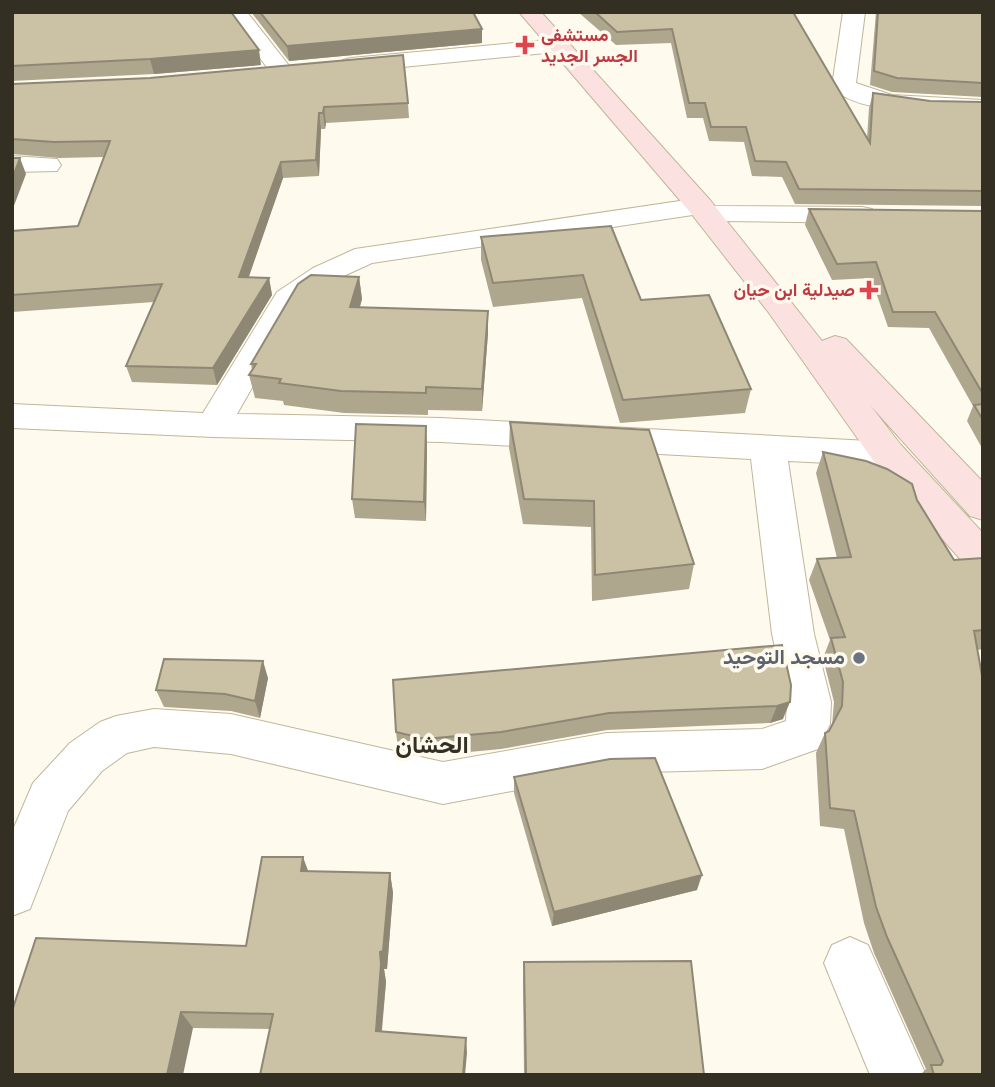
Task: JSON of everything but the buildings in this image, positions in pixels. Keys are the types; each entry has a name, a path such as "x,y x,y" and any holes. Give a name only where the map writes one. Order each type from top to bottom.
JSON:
{"main road":[{"path":"528,12 983,506"},
{"path":"536,12 710,209 888,454 983,558"}],"street":[{"path":"236,12 282,72"},
{"path":"854,12 844,86 855,94 873,100 983,107"},
{"path":"256,74 558,46"},
{"path":"12,164 48,165"},
{"path":"213,425 288,298 324,274 365,255 710,209 886,215"},
{"path":"12,416 213,425 441,430 888,454"},
{"path":"12,892 50,798 86,757 116,736 154,728 231,734 443,783 607,753 762,749 802,735 808,724 809,702 793,634 768,449"},
{"path":"850,963 898,1075"}],"place":[{"name":"مستشفى الجسر الجديد","path":"525,45"},
{"name":"صيدلية ابن حيان","path":"869,290"},
{"name":"مسجد التوحيد","path":"859,658"}],"district":[{"name":"الحشان","path":"432,746"}]}
